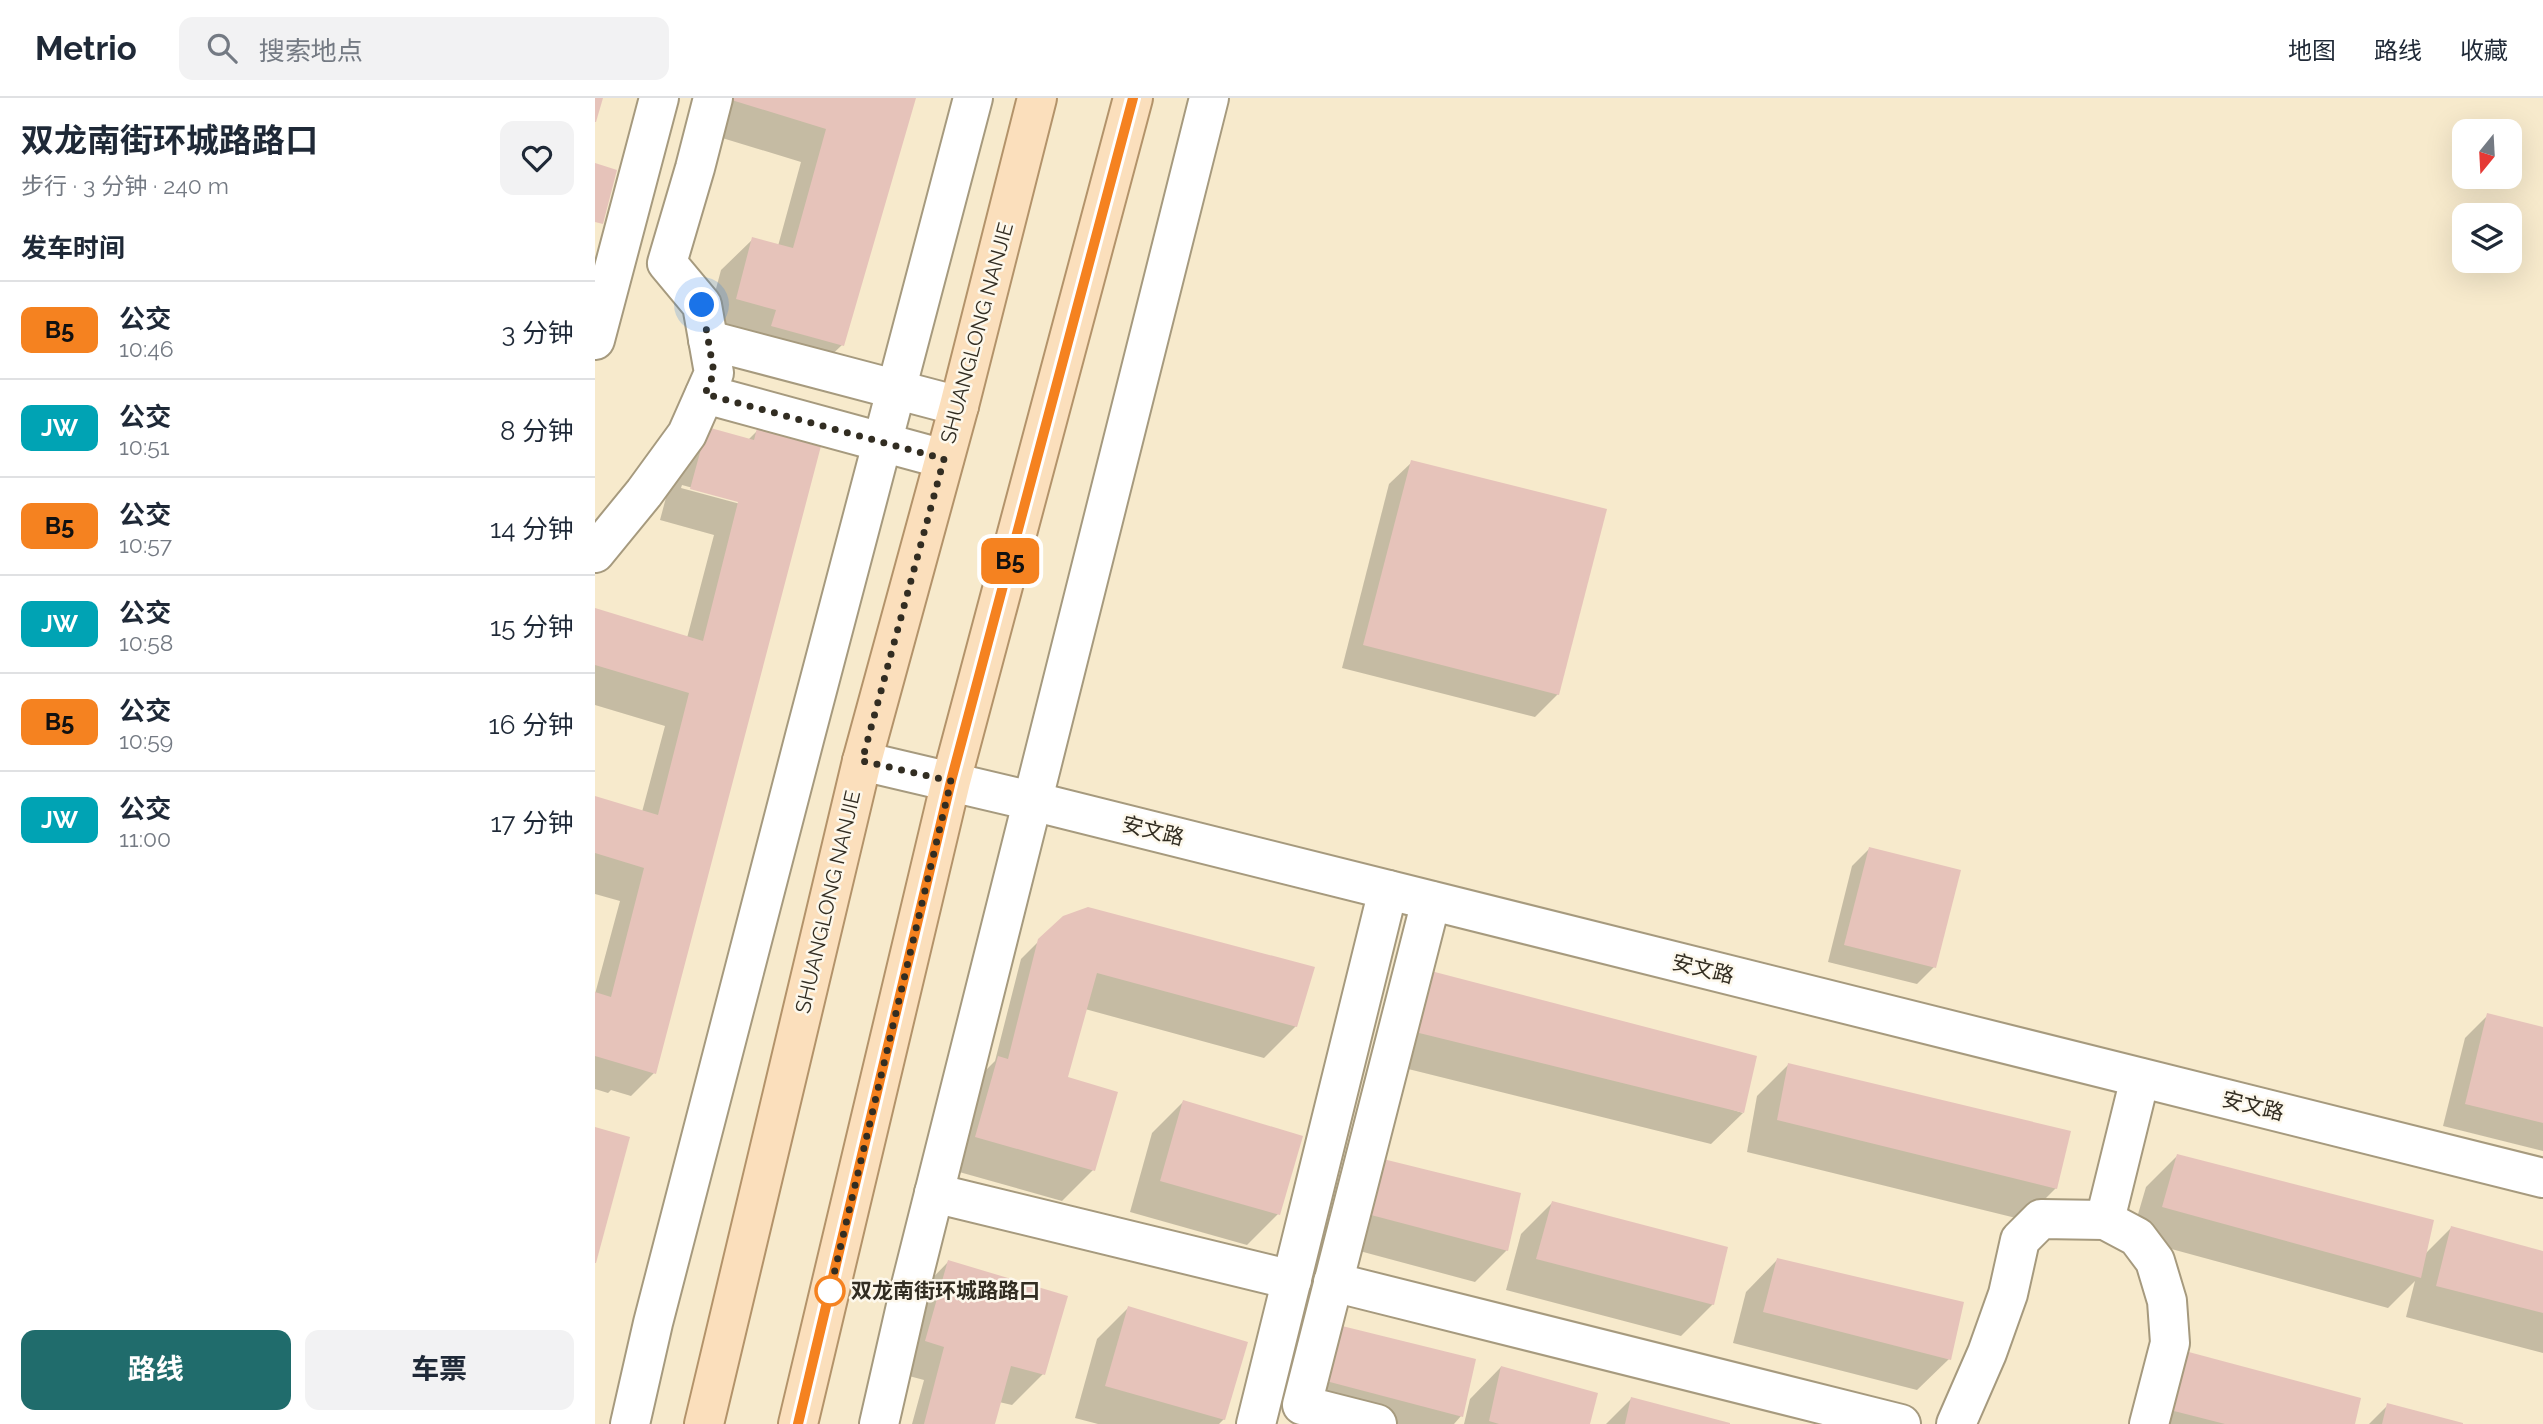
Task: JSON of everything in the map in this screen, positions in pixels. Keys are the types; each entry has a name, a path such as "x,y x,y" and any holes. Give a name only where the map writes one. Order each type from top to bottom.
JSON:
{"main road":[{"name":"SHUANGLONG NANJIE","path":"704,1424 862,761 959,406 1037,98"},
{"path":"798,1424 951,781 1133,98"}],"street":[{"path":"595,340 607,246 659,98"},
{"path":"595,552 644,493 687,434 714,373 702,305 667,262 713,98"},
{"path":"630,1424 656,1309 973,98"},
{"path":"879,1424 934,1193 1209,98"},
{"path":"708,340 959,406"},
{"path":"705,394 944,459"},
{"name":"安文路","path":"862,761 1032,801 2543,1178"},
{"path":"1256,1424 1388,890"},
{"path":"1377,1424 1302,1405 1431,901"},
{"path":"2105,1220 2140,1078"},
{"path":"934,1193 1292,1280"},
{"path":"1956,1424 1987,1353 2008,1294 2021,1240 2041,1219 2105,1220 2137,1237 2155,1261 2167,1301 2170,1343 2149,1424"},
{"path":"1333,1282 1901,1424"}],"building":[{"path":"595,98 603,98 596,122 595,122"},
{"path":"725,98 916,98 844,346 771,326 776,310 736,299 752,237 793,248 826,129"},
{"path":"595,163 617,170 603,224 595,222"},
{"path":"707,427 754,440 757,428 821,446 656,1074 595,1056 595,992 611,997 644,868 595,853 595,796 658,815 689,693 595,665 595,608 703,641 738,502 690,489"},
{"path":"1411,460 1607,509 1559,695 1363,645"},
{"path":"1869,847 1961,870 1936,968 1844,945"},
{"path":"1088,907 1315,967 1297,1027 1097,973 1068,1077 1118,1092 1095,1171 975,1137 998,1056 1008,1059 1038,939 1063,916"},
{"path":"1431,971 1757,1056 1744,1113 1415,1032"},
{"path":"2487,1013 2543,1027 2543,1123 2465,1104"},
{"path":"1788,1063 2071,1131 2057,1189 1777,1120"},
{"path":"1183,1100 1303,1136 1280,1215 1160,1181"},
{"path":"595,1127 630,1137 596,1263 595,1263"},
{"path":"2177,1154 2434,1220 2421,1278 2162,1207"},
{"path":"1383,1159 1521,1193 1508,1251 1371,1215"},
{"path":"1552,1201 1728,1247 1714,1305 1536,1259"},
{"path":"2451,1226 2543,1251 2543,1313 2436,1286"},
{"path":"1777,1258 1964,1302 1951,1360 1763,1312"},
{"path":"948,1260 1068,1296 1045,1375 1011,1366 995,1424 924,1424 944,1347 925,1341"},
{"path":"1128,1306 1248,1342 1225,1420 1105,1386"},
{"path":"1338,1325 1476,1359 1463,1417 1326,1381"},
{"path":"2185,1351 2361,1398 2355,1424 2225,1424 2170,1410"},
{"path":"1501,1366 1598,1393 1590,1424 1499,1424 1489,1421"},
{"path":"1631,1397 1730,1423 1730,1424 1625,1424"},
{"path":"2387,1403 2463,1423 2463,1424 2382,1424"}],"bus line":[{"name":"B5","path":"798,1424 951,781 1133,98"}],"place":[{"name":"双龙南街环城路路口","path":"830,1291"}],"route":[{"path":"702,305 714,373 705,394 944,459 862,761 951,781 830,1291"}]}
